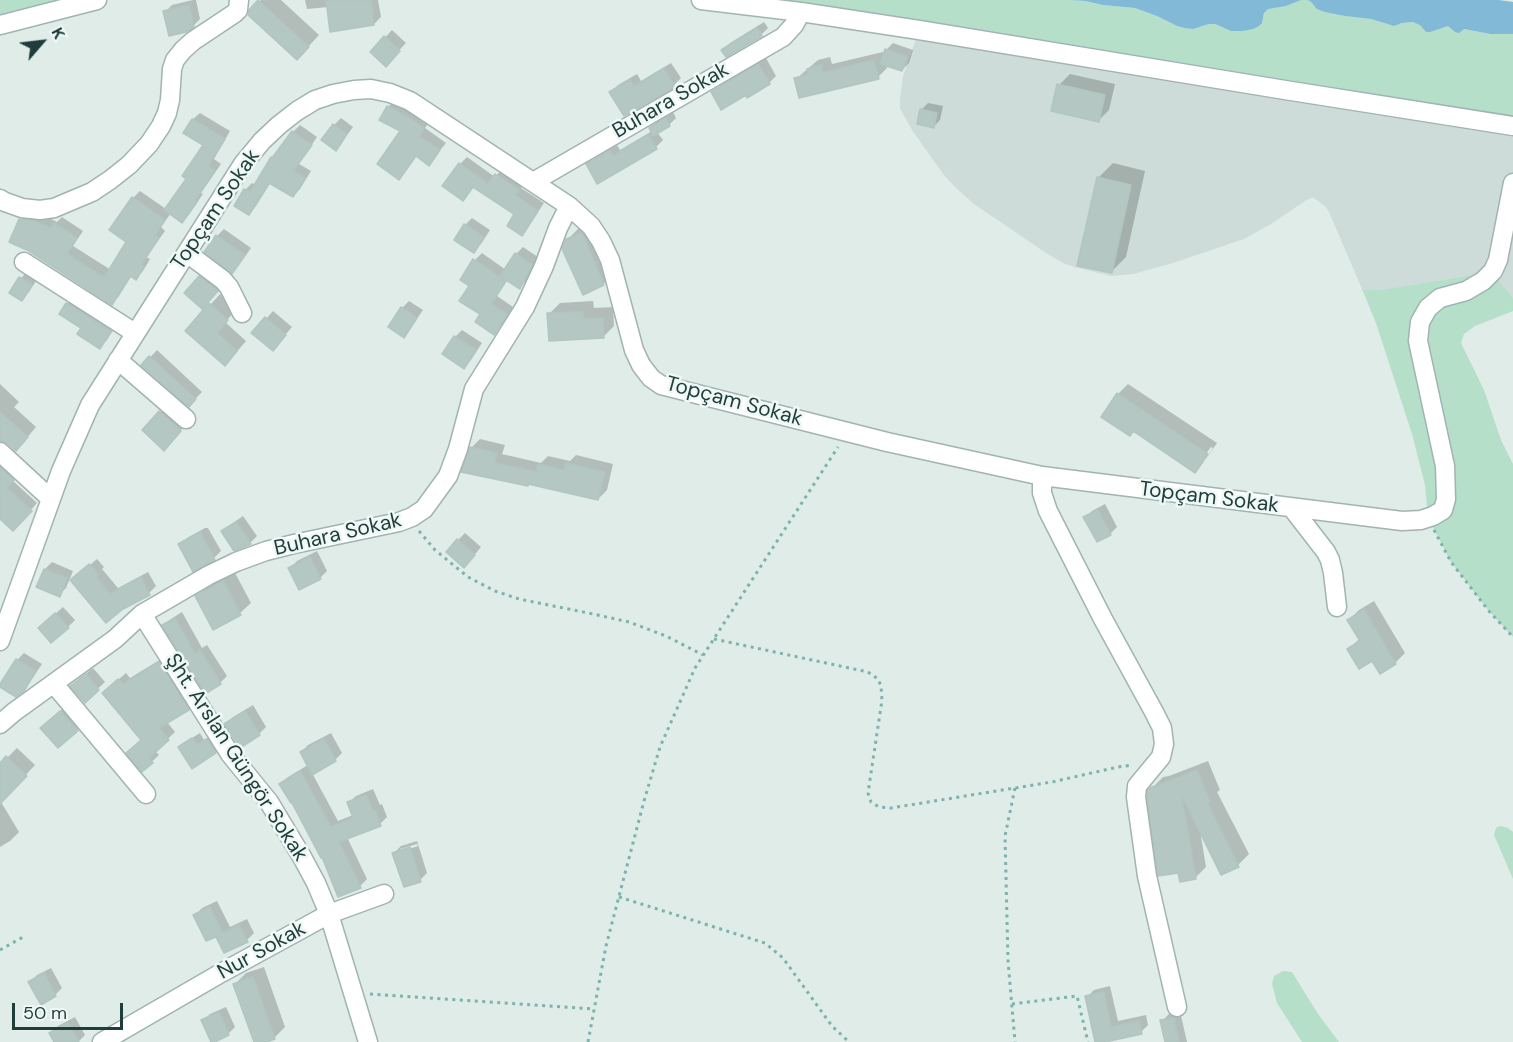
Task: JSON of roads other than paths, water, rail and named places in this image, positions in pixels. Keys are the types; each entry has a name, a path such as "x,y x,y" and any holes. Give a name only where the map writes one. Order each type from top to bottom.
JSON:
{"street":[{"path":"0,25 97,0"},
{"path":"0,199 22,208 40,210 54,208 92,192 129,165 149,144 164,119 170,100 172,69 175,60 193,41 235,13 238,10 239,0"},
{"path":"701,0 801,12 1513,126"},
{"name":"Buhara Sokak","path":"532,182 783,37 794,25 801,12"},
{"name":"Topçam Sokak","path":"0,641 61,471 90,405 243,164 262,141 297,111 315,100 333,94 371,89 410,101 569,206 591,226 606,250 634,350 641,365 651,378 661,385 848,432 1042,476 1402,521 1428,518 1443,510 1447,492 1445,466 1418,341 1420,322 1428,308 1440,298 1466,291 1494,271 1513,183"},
{"name":"Buhara Sokak","path":"0,724 115,639 142,614 209,574 248,558 294,544 407,519 424,509 448,476 458,449 474,389 525,307 569,206"},
{"path":"187,253 230,287 243,313"},
{"path":"24,262 135,333"},
{"path":"118,360 186,419"},
{"path":"0,452 51,499"},
{"path":"1042,476 1042,494 1048,511 1162,728 1164,744 1161,757 1137,786 1136,797 1147,876 1177,1007"},
{"path":"1292,508 1330,560 1337,607"},
{"name":"Şht. Arslan Güngör Sokak","path":"142,614 230,754 269,802 316,883 329,914 369,1042"},
{"path":"54,684 146,794"},
{"name":"Nur Sokak","path":"111,1040 221,973 329,914 384,894"}],"water":[{"path":"1070,0 1301,0 1286,6 1268,9 1264,13 1262,23 1253,29 1231,31 1215,24 1193,29 1185,28 1135,8"},
{"path":"1306,0 1499,0 1513,2 1513,34 1490,34 1464,29 1459,33 1448,26 1426,32 1420,25 1413,22 1394,26 1371,19 1325,12"}]}
